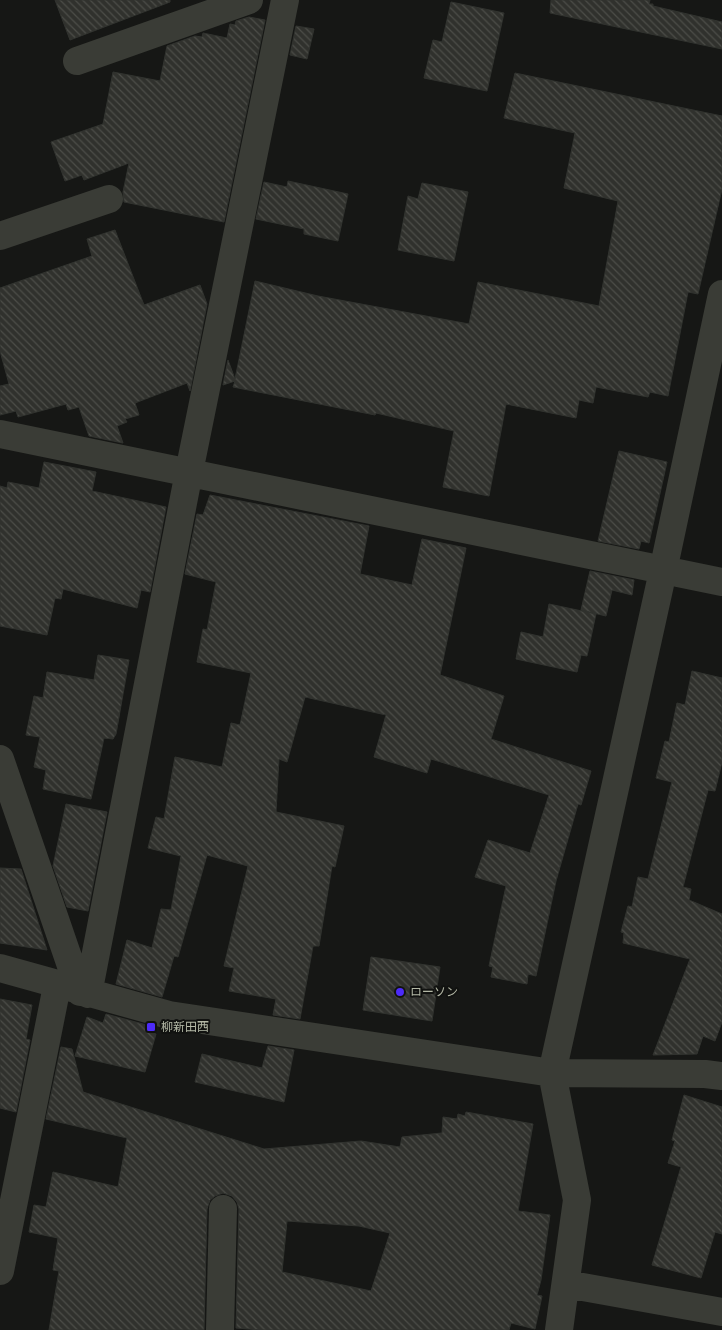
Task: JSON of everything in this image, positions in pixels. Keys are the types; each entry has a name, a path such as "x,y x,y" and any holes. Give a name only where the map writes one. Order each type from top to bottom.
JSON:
{"street":[{"path":"77,61 249,0"},
{"path":"0,1272 75,990 189,472 285,0"},
{"path":"0,236 109,199"},
{"path":"559,1330 577,1200 552,1073 722,294"},
{"path":"0,434 722,582"},
{"path":"0,759 75,990"},
{"path":"0,968 169,1015 552,1073 704,1074 722,1076"},
{"path":"220,1330 223,1209"},
{"path":"566,1284 722,1312"}],"building":[{"path":"55,0 170,0 170,2 70,40"},
{"path":"551,0 650,0 649,4 653,4 653,6 722,22 722,49 550,13"},
{"path":"451,2 504,13 487,91 424,78 433,40 442,42"},
{"path":"249,17 265,20 224,222 124,202 123,192 129,163 84,180 82,175 65,181 51,142 103,124 113,72 160,81 167,46 195,36 202,37 203,33 227,38 230,24 235,25 236,21"},
{"path":"296,26 314,29 307,59 290,55"},
{"path":"515,73 722,116 722,189 698,294 688,292 668,396 650,392 648,397 596,387 593,403 579,400 576,418 506,404 489,496 443,487 454,431 376,413 375,415 233,387 235,381 223,385 228,360 235,379 255,281 318,296 469,324 478,282 599,306 618,201 564,188 575,133 504,118"},
{"path":"288,181 348,194 338,241 304,234 304,229 256,219 264,182 287,187"},
{"path":"422,183 468,192 454,261 398,250 408,196 418,199"},
{"path":"115,230 144,305 200,285 207,304 190,391 187,383 135,403 139,415 125,419 127,422 117,426 123,443 89,436 79,407 68,410 66,404 18,417 16,411 0,415 0,386 9,384 0,351 0,288 92,256 87,239"},
{"path":"619,451 667,462 649,543 641,541 639,549 598,541"},
{"path":"44,462 96,472 92,491 166,507 150,592 141,590 137,608 63,589 61,599 55,598 47,635 0,626 0,486 7,488 8,482 39,488"},
{"path":"210,495 369,526 360,574 412,585 422,539 466,548 440,675 504,696 491,739 591,771 581,805 578,804 556,881 536,976 528,974 527,984 491,977 493,967 489,966 506,886 475,877 488,840 530,853 549,795 431,759 427,773 374,757 386,715 305,697 287,762 279,759 276,812 344,826 335,867 332,866 319,946 313,946 300,1019 273,1015 276,999 229,991 234,968 224,966 248,866 207,855 178,957 174,956 162,997 116,984 127,940 152,948 161,909 171,910 181,856 148,848 156,817 164,819 175,757 222,767 231,723 240,725 251,673 197,662 203,629 207,630 216,582 185,574 197,514 203,515"},
{"path":"590,571 634,580 632,595 612,590 606,616 581,610"},
{"path":"549,604 596,614 587,656 581,655 577,672 516,659 521,632 543,637"},
{"path":"98,655 129,660 116,734 113,739 104,738 91,799 43,789 46,770 34,767 40,737 26,735 34,696 43,698 47,672 94,680"},
{"path":"692,671 722,678 722,762 715,791 708,790 683,887 691,889 689,900 722,914 722,1022 715,1041 703,1036 697,1054 653,1055 690,959 623,943 624,933 621,932 628,906 632,907 638,877 648,879 672,782 656,778 665,741 669,742 677,703 685,705"},
{"path":"66,804 107,812 88,911 67,907 53,866"},
{"path":"0,868 21,869 47,950 0,943"},
{"path":"371,957 440,967 432,1021 363,1010"},
{"path":"0,999 32,1005 26,1039 30,1040 16,1112 0,1108"},
{"path":"106,1014 154,1027 152,1033 156,1034 145,1072 75,1056 87,1017 103,1023"},
{"path":"268,1046 294,1050 284,1102 195,1082 202,1054 262,1068"},
{"path":"61,1047 72,1049 83,1092 264,1149 361,1141 400,1147 402,1137 442,1133 443,1117 457,1119 458,1114 465,1116 466,1112 533,1124 518,1211 550,1215 541,1280 537,1295 542,1296 535,1329 511,1323 509,1330 261,1330 236,1328 239,1209 237,1202 232,1196 223,1193 210,1200 207,1209 204,1330 49,1330 59,1271 53,1270 58,1238 29,1232 34,1205 46,1207 53,1172 118,1187 127,1138 46,1119","holes":["287,1221 359,1226 390,1233 371,1291 282,1272"]},
{"path":"684,1095 722,1107 722,1234 715,1232 701,1278 652,1265 681,1167 668,1163 675,1141 672,1140"}],"place":[{"name":"ローソン","path":"400,992"},
{"name":"柳新田西","path":"151,1027"}]}
